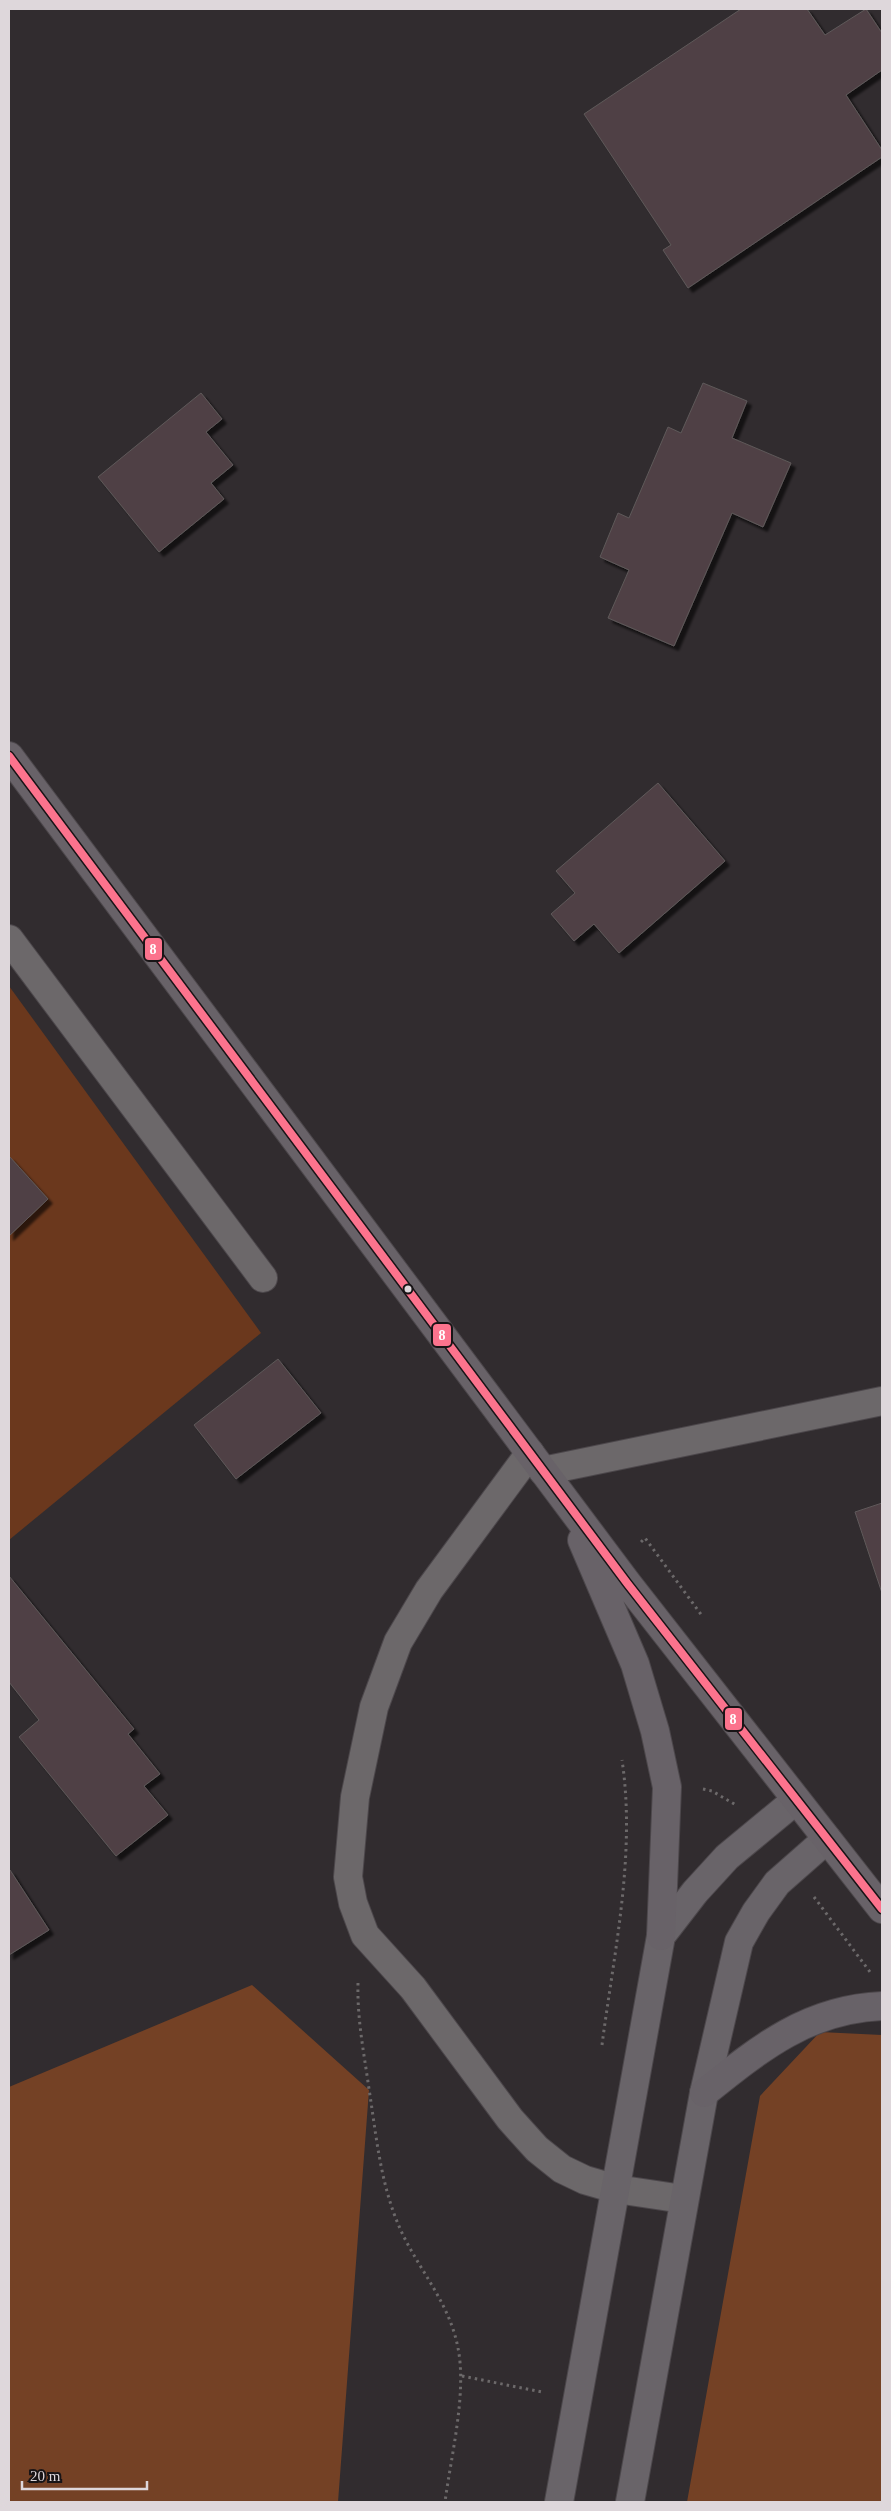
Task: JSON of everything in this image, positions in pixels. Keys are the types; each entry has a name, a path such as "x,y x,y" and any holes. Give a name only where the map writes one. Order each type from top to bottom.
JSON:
{"main road":[{"path":"9,756 536,1462 698,1676 882,1910"},
{"path":"564,1498 635,1664 655,1731 667,1787 661,1936"},
{"path":"704,2093 749,2056 794,2028 830,2013 860,2006 882,2006"}],"street":[{"path":"9,940 262,1278"},
{"path":"684,2199 616,2189 585,2180 562,2169 537,2149 510,2119 413,1988 365,1935 353,1903 348,1877 355,1797 374,1707 398,1642 429,1590 536,1462 882,1400"},
{"path":"559,2502 661,1936 695,1892 727,1857 796,1800"},
{"path":"630,2502 704,2093 739,1942 756,1912 777,1883 827,1839"}],"path":[{"path":"601,2051 622,1889 626,1785"},
{"path":"365,1935 358,1978 359,2022 382,2175 392,2208 406,2239 438,2292 450,2319 458,2347 462,2376 445,2502"},
{"path":"462,2376 546,2392"}],"shaded area":[{"path":"9,986 261,1333 9,1540"},
{"path":"252,1985 369,2090 338,2502 9,2502 9,2087"},
{"path":"820,2032 882,2035 882,2502 687,2502 760,2096"}],"building":[{"path":"741,9 807,9 825,35 866,9 882,33 882,70 846,95 882,150 882,157 688,288 663,250 671,245 584,114"},
{"path":"703,383 747,401 732,438 791,463 763,527 732,513 674,646 608,618 629,570 600,557 618,513 629,518 668,427 681,433"},
{"path":"201,393 222,419 206,432 233,465 211,483 224,499 159,552 98,477"},
{"path":"658,783 725,861 619,953 594,924 574,941 551,914 575,893 556,871"},
{"path":"9,1156 48,1199 9,1236"},
{"path":"278,1359 321,1413 236,1479 194,1425"},
{"path":"882,1503 882,1593 855,1512"},
{"path":"9,1576 134,1729 128,1734 160,1774 144,1786 168,1815 116,1856 19,1737 39,1720 9,1682"},
{"path":"9,1871 49,1930 9,1955"}],"transit line":[{"name":"8","path":"9,756 627,1583 882,1909"}]}
